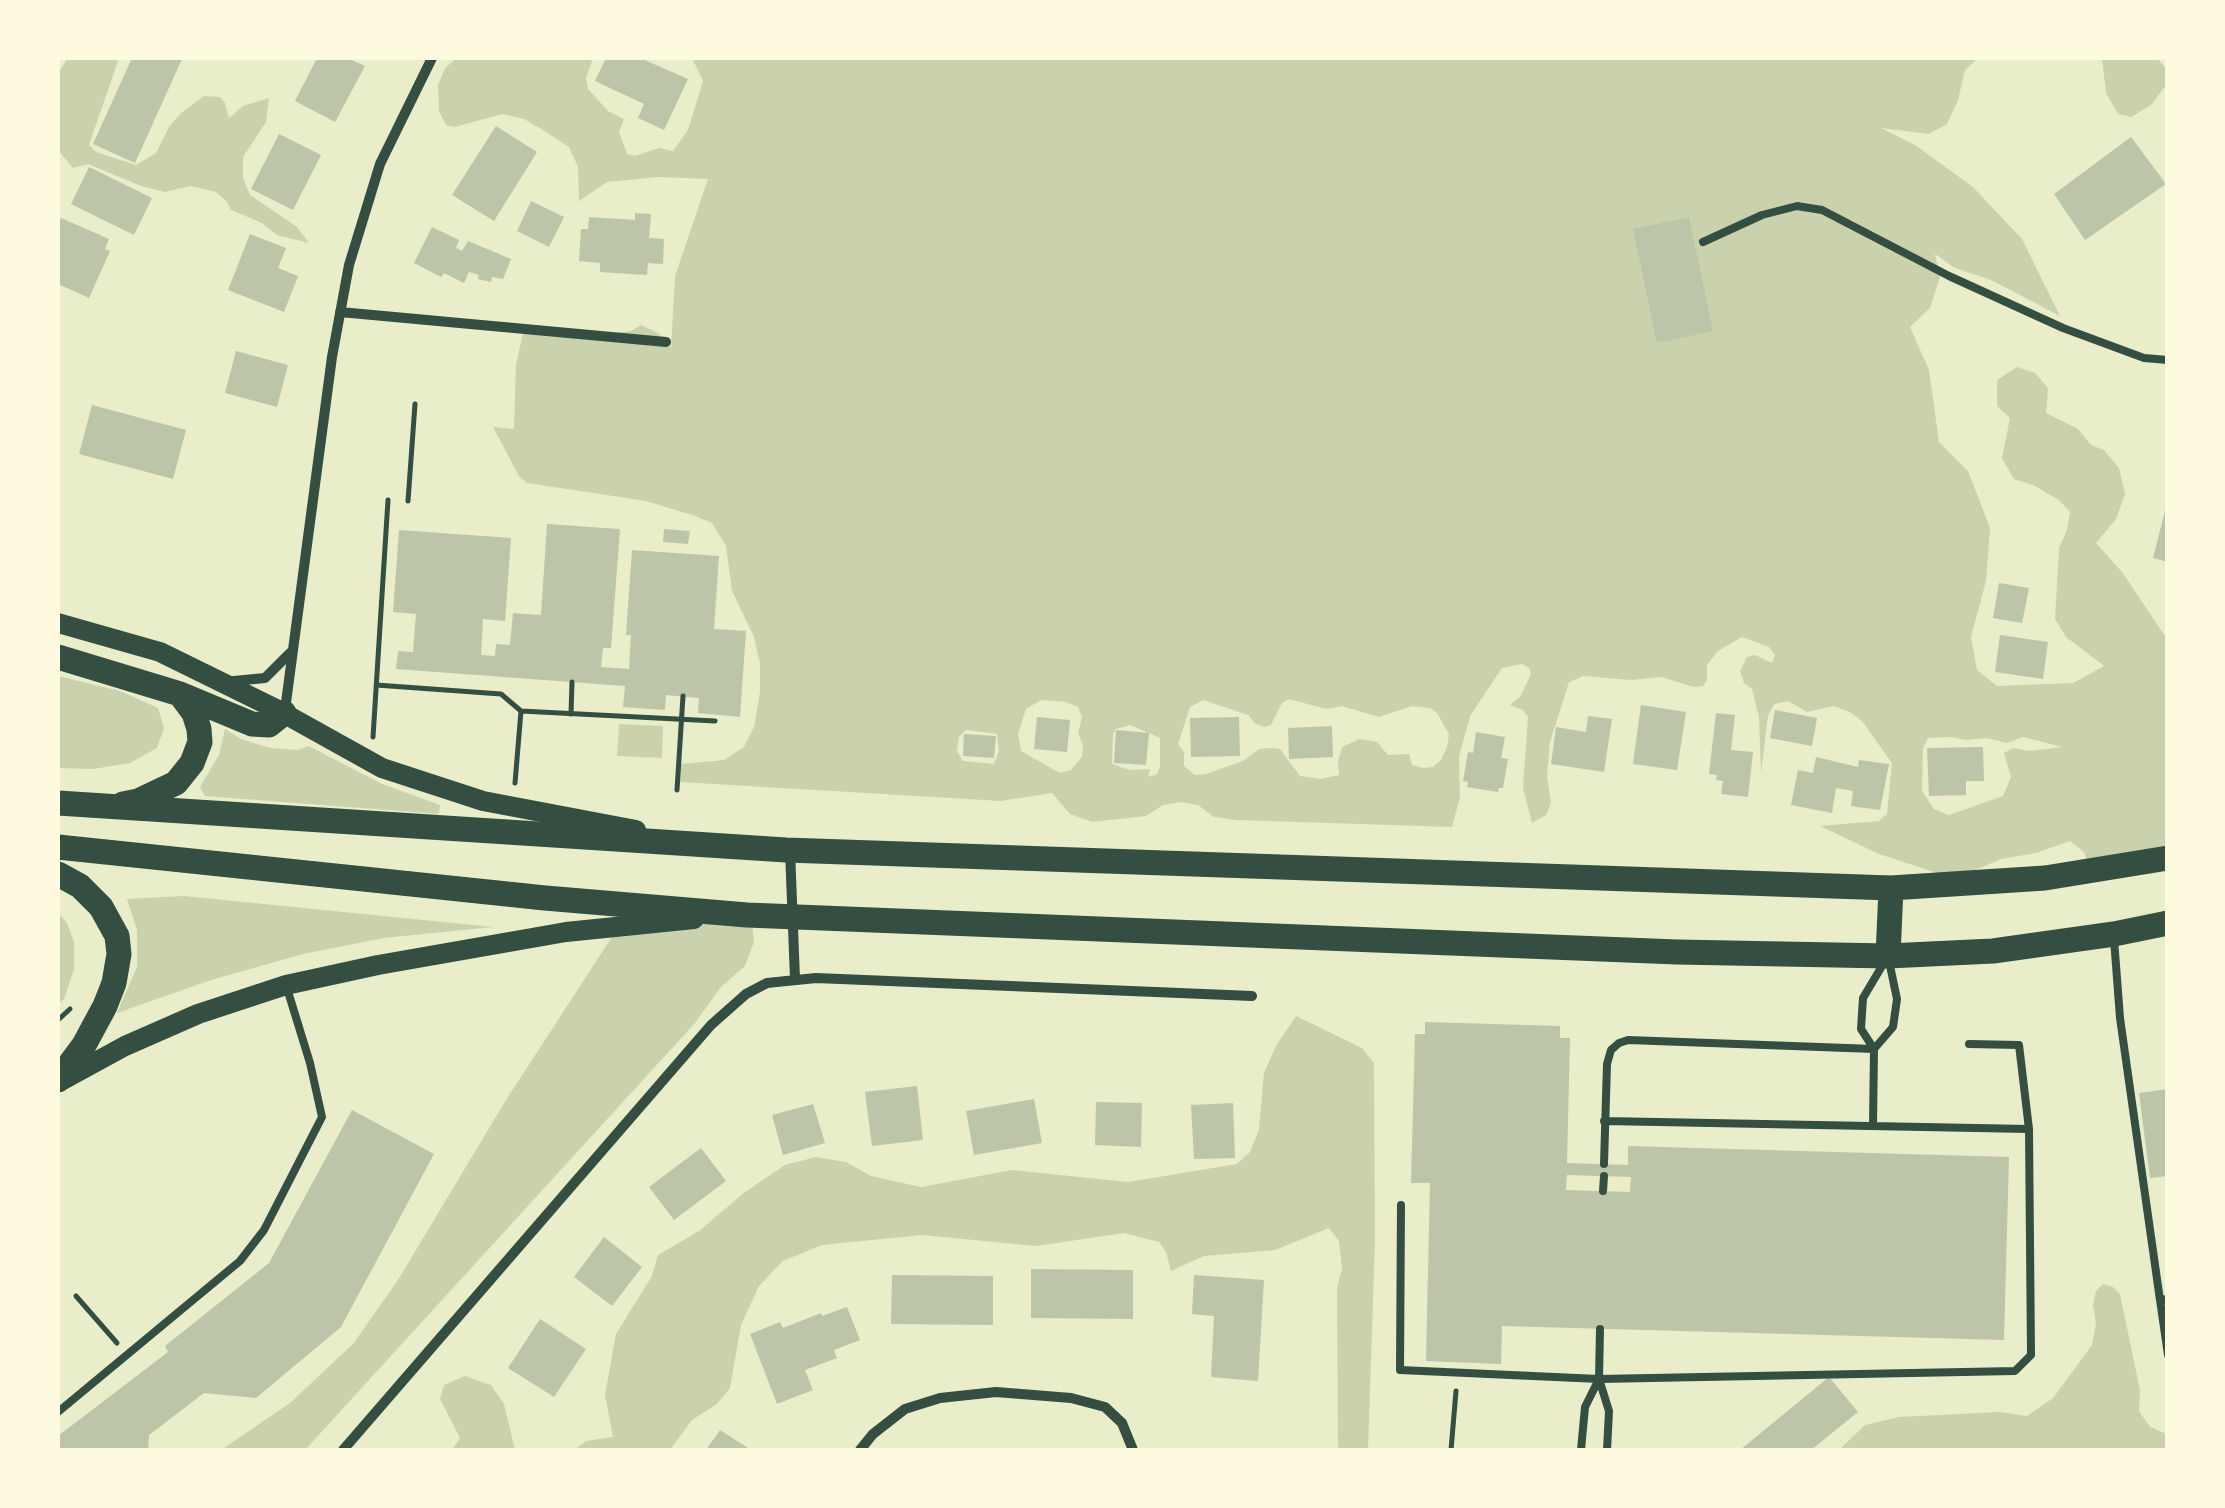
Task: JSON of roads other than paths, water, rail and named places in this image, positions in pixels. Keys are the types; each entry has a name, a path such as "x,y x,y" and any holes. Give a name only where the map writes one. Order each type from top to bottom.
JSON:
{"main road":[{"path":"58,622 160,652 284,713 382,768 483,801 550,816 737,847"},
{"path":"58,656 180,694 252,724 270,725 284,713"},
{"path":"104,808 160,792 186,773 197,754 199,729 194,713 180,694"},
{"path":"58,803 790,850 1890,888 2046,878 2168,858"},
{"path":"58,847 747,915 1677,952 1888,956 1992,951 2168,923"},
{"path":"58,874 80,886 101,906 117,936 120,954 114,983 100,1016 58,1082"},
{"path":"1888,956 1890,888"},
{"path":"58,1082 124,1046 198,1014 286,985 566,932 747,915"}],"street":[{"path":"284,713 340,312 369,193 432,58"},
{"path":"340,312 666,342"},
{"path":"218,679 241,682 265,678 294,648"},
{"path":"790,850 795,978"},
{"path":"343,1450 711,1026 746,994 767,983 795,978 1252,996"},
{"path":"860,1450 873,1434 905,1409 940,1398 996,1392 1071,1398 1105,1407 1122,1422 1133,1450"}],"lane":[{"path":"1704,242 1762,215 1797,206 1822,210 1949,276 2063,328 2144,358 2168,360"},
{"path":"2114,934 2120,1018 2164,1300 2168,1355"},
{"path":"1873,1126 1874,1048 1861,1030 1863,998 1888,956"},
{"path":"1604,1164 1607,1064 1612,1050 1628,1040 1874,1048 1894,1027 1897,999 1888,956"},
{"path":"58,1412 240,1261 264,1230 322,1117 286,985"},
{"path":"1401,1206 1400,1370 1599,1379 2016,1371 2031,1355 2029,1129 2019,1045 1969,1044"},
{"path":"1604,1121 2029,1129"},
{"path":"1603,1191 1604,1176"},
{"path":"1600,1329 1599,1379 1609,1411 1607,1450"},
{"path":"1581,1450 1585,1408 1599,1379"}]}
